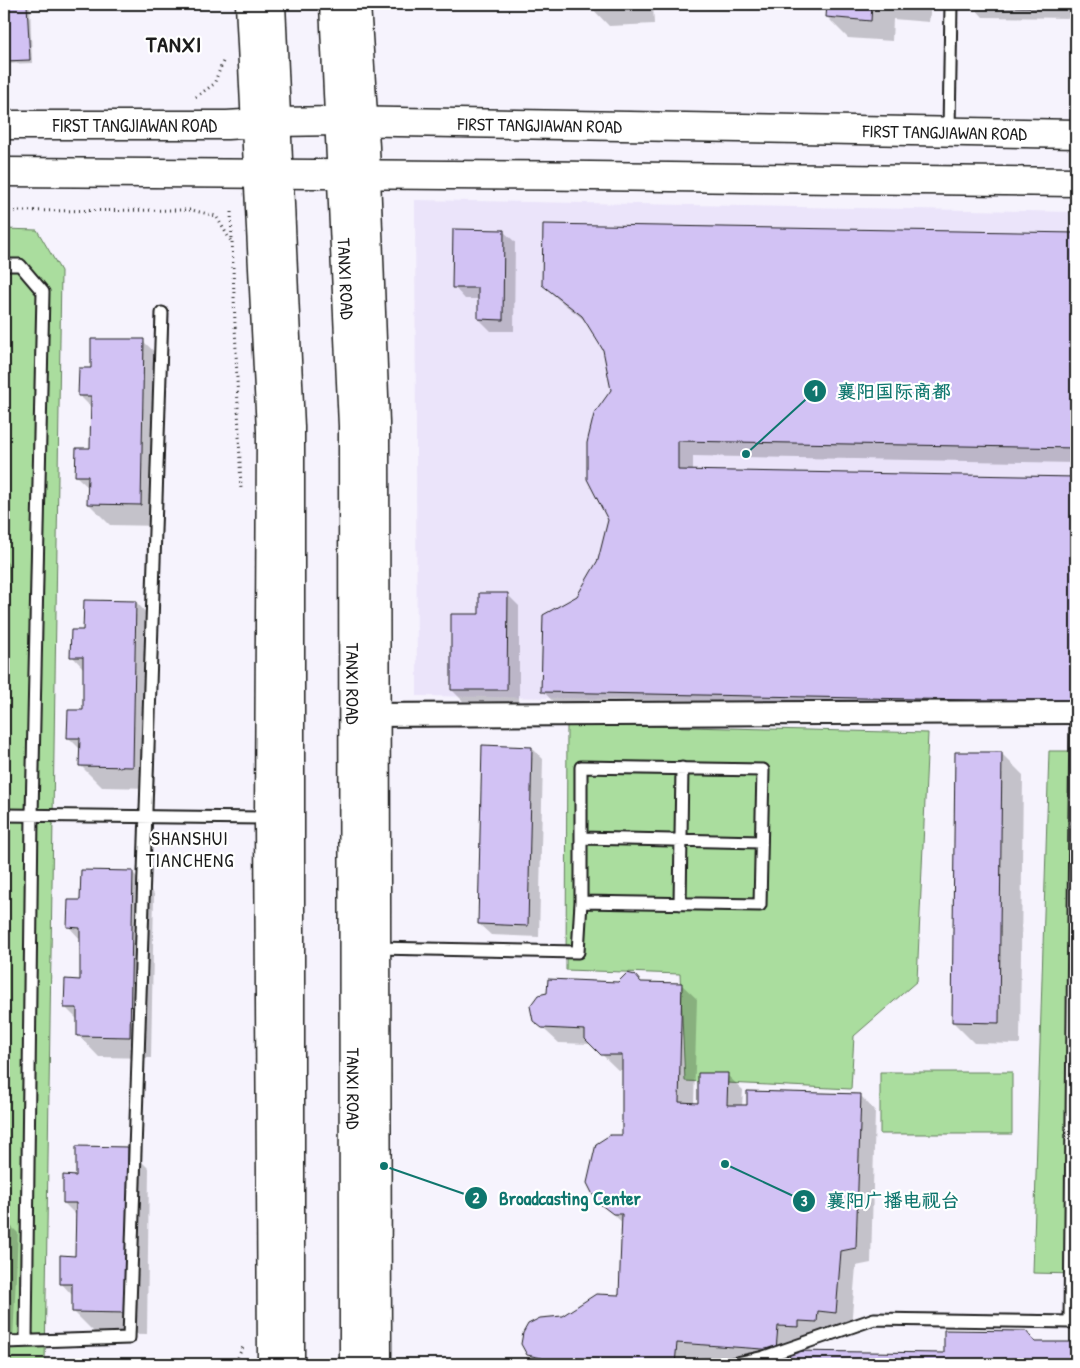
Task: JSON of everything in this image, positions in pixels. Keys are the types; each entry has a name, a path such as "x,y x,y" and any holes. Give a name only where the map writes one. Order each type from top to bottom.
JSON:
{"street":[{"path":"250,4 267,122"},
{"path":"268,1357 290,427 269,174 267,122 271,4"},
{"name":"TANXI ROAD","path":"334,4 351,121 354,174 354,426 365,715 354,1364"},
{"path":"351,121 356,4"},
{"name":"FIRST TANGJIAWAN ROAD","path":"4,125 227,126 267,122 351,121 1076,134"},
{"path":"4,172 1076,182"},
{"path":"377,1364 376,948 365,715 1076,712"},
{"path":"280,818 290,1364"},
{"path":"377,1336 390,1364"}],"lane":[{"path":"949,132 951,4"},
{"path":"4,265 20,265 43,292 32,815 26,1341"},
{"path":"4,1342 128,1338 162,313"},
{"path":"732,1364 764,1357 874,1319 1073,1322 1076,712"},
{"path":"376,948 578,952 581,902 581,767 763,770 760,905 581,902"},
{"path":"680,904 682,768"},
{"path":"4,815 280,818"},
{"path":"581,838 761,842"}],"path":[{"path":"187,97 197,97 214,84 224,59"},
{"path":"4,211 192,210 216,216 232,244"}],"shaded area":[{"path":"415,200 1076,212 1076,705 417,696"}],"green space":[{"path":"4,229 37,230 61,271 45,1364 4,1364"},
{"path":"567,724 928,733 917,981 854,1036 851,1089 685,1081 680,974 566,970"},
{"path":"1049,751 1076,751 1076,1274 1033,1273"},
{"path":"880,1072 1012,1072 1012,1134 880,1134"}],"building":[{"path":"4,4 27,4 30,60 4,61"},
{"path":"587,4 623,4 587,6"},
{"path":"827,4 872,4 871,21 826,17"},
{"path":"970,4 1076,4 1076,8 970,6"},
{"path":"543,224 1076,233 1076,448 678,441 678,470 1076,477 1076,702 541,692 543,615 577,596 598,560 608,520 587,479 587,443 594,414 611,390 603,350 582,316 542,285"},
{"path":"453,229 504,230 503,320 478,319 478,288 452,288"},
{"path":"91,339 144,339 141,505 87,504 88,476 75,476 76,448 90,448 91,396 78,396 79,368 91,368"},
{"path":"479,593 508,593 507,690 451,690 451,614 479,614"},
{"path":"84,600 136,601 133,767 79,766 80,738 67,738 68,710 83,710 83,657 70,657 71,630 83,630"},
{"path":"482,745 532,747 528,926 478,924"},
{"path":"955,752 1002,752 999,1023 952,1022"},
{"path":"81,870 133,871 130,1037 77,1036 77,1008 64,1008 65,979 80,980 80,928 67,927 68,900 80,900"},
{"path":"627,973 635,975 641,982 682,983 679,1102 698,1103 698,1073 728,1073 727,1105 747,1105 747,1091 861,1094 856,1248 841,1251 836,1313 818,1311 817,1322 799,1321 799,1327 778,1326 776,1350 677,1343 675,1364 541,1364 542,1358 527,1355 521,1344 523,1333 528,1324 540,1318 562,1316 596,1294 619,1295 622,1214 613,1214 596,1201 587,1183 596,1144 610,1135 622,1135 622,1055 601,1055 585,1039 585,1030 542,1028 533,1021 530,1006 538,995 547,993 548,979 618,982"},
{"path":"76,1146 128,1147 126,1313 72,1312 72,1284 60,1284 60,1255 75,1256 76,1203 63,1203 63,1175 76,1176"},
{"path":"944,1330 1026,1331 1035,1342 1076,1342 1076,1364 789,1364 790,1351 944,1353"}],"place":[{"name":"襄阳国际商都","path":"746,454"},
{"name":"襄阳广播电视台","path":"725,1164"},
{"name":"Broadcasting Center","path":"384,1166"}],"district":[{"name":"TANXI","path":"174,44"},
{"name":"SHANSHUI TIANCHENG","path":"190,849"}]}
